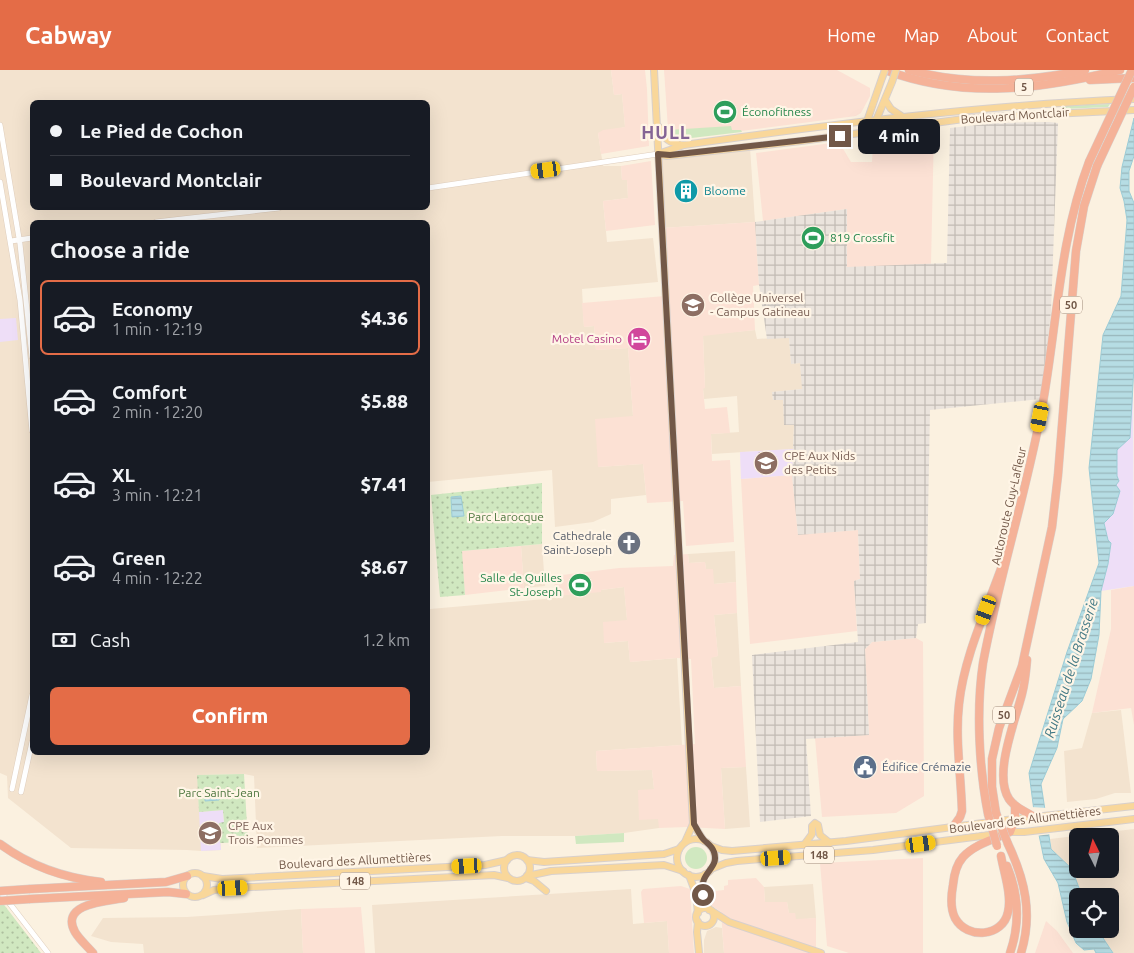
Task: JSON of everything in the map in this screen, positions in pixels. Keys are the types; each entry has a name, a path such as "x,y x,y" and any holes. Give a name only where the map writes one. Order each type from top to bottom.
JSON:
{"highway":[{"name":"5","path":"885,70 924,82 972,89 1013,88 1068,81 1120,70"},
{"name":"5","path":"909,70 950,79 992,82 1038,78 1084,70"},
{"name":"Autoroute Guy-Lafleur","path":"1021,953 1027,926 1026,897 1021,874 984,793 980,724 981,679 990,631 1017,522 1042,407 1069,228 1089,162 1132,70"},
{"path":"1068,81 1134,78"},
{"name":"Autoroute Guy-Lafleur","path":"1010,953 1016,932 1017,909 1012,883 997,846 992,814 991,772 994,746 1020,673 1049,541 1056,493 1077,244 1087,195 1097,166 1134,87"},
{"path":"954,827 960,818 962,809 958,723 963,676 1017,522"},
{"path":"1030,816 1014,806 1007,796 1004,788 1004,766 1024,683 1032,618"},
{"path":"1001,856 1009,902 1007,917 1001,925 989,932 970,931 959,923 952,910 952,888 956,867 971,850 1010,832 1015,819 1014,806"},
{"path":"0,844 25,860 58,874 85,880 133,884"},
{"path":"0,891 166,882 187,876"},
{"path":"0,901 174,892 186,894"},
{"path":"93,953 74,930 72,919 76,912 86,906 156,893"}],"main road":[{"path":"654,70 694,824 704,841"},
{"path":"864,132 885,70"},
{"path":"872,131 896,70"},
{"name":"Boulevard Montclair","path":"658,154 684,145 903,117 990,107 1130,99"},
{"path":"885,100 893,110 903,117"},
{"name":"Boulevard Montclair","path":"658,154 667,156 715,151 971,118 1134,110"},
{"path":"657,122 661,134 667,141 684,145"},
{"name":"Boulevard des Allumettières","path":"711,846 730,851 830,843 1030,816 1049,816 1134,806"},
{"name":"Boulevard des Allumettières","path":"708,872 726,863 737,861 873,850 1010,832 1031,832 1134,820"},
{"path":"804,845 812,834 812,826 815,823 818,825 820,835 830,843"},
{"path":"694,824 685,842 679,849 664,854 544,862 527,860 518,855 507,860 504,869 508,878 518,881 526,877 551,871 661,865 668,865 698,876 708,872"},
{"path":"685,842 695,839 704,841 711,846 715,858 702,890 714,916 710,925 703,931 698,940"},
{"path":"679,849 678,862 686,873 696,894 699,953"},
{"name":"Boulevard des Allumettières","path":"203,876 222,879 382,871 485,865 507,860"},
{"path":"526,877 530,867 527,860"},
{"path":"196,873 203,876 207,883 207,888 203,895 193,898 186,894 182,885 187,876 196,873"},
{"name":"Boulevard des Allumettières","path":"203,895 223,889 291,885 489,875 499,875 508,878"},
{"path":"526,877 546,891"},
{"path":"698,913 704,909 710,910 729,922 821,953"},
{"path":"698,922 702,925 710,925 729,922"}],"street":[{"path":"0,125 20,240 30,338"},
{"name":"Boulevard Montclair","path":"430,188 658,154"},
{"path":"0,182 20,300 30,408"},
{"path":"174,220 261,210"},
{"path":"11,241 30,238"},
{"path":"12,789 30,704"},
{"path":"21,792 30,751"},
{"path":"0,891 48,953"}],"shaded area":[{"path":"0,70 611,70 614,95 622,94 625,127 598,133 603,166 621,166 622,180 627,179 628,198 603,201 607,242 653,238 658,282 582,289 584,327 594,326 596,350 628,348 633,416 598,467 643,464 646,495 611,499 611,514 593,522 555,527 552,470 430,482 430,220 30,220 30,755 430,755 430,609 545,599 624,587 627,620 604,643 628,641 630,662 677,658 682,745 596,751 597,771 652,770 654,789 639,819 659,819 659,828 624,833 575,836 502,836 257,848 254,776 244,774 198,775 199,812 223,810 219,823 221,850 71,848 8,798 7,776 0,773"},
{"path":"611,70 645,70 649,146 601,154 598,133 603,130 625,127 622,94 614,95"},
{"path":"664,70 837,70 870,88 870,96 861,113 856,116 703,136 679,136 668,129"},
{"path":"996,123 1058,123 1051,312 1041,399 930,410 926,623 918,624 916,638 872,642 865,649 869,735 806,739 811,816 760,822 752,655 858,642 854,581 860,579 858,530 798,535 792,475 794,425 784,425 783,400 773,400 772,392 802,389 800,363 791,364 789,338 767,339 759,285 755,222 847,209 847,267 947,263 950,128"},
{"path":"934,130 931,264 846,268 847,209 763,221 756,153 839,142 851,162 872,162 873,145 879,136"},
{"name":"Bloome","path":"750,147 755,222 662,228 658,154"},
{"path":"651,161 655,225 606,231 603,201 628,198 627,180 622,180 621,166"},
{"path":"755,222 759,285 753,286 755,330 703,336 705,409 727,407 730,433 711,434 712,461 730,460 734,542 686,546 683,501 647,503 643,464 598,467 595,419 633,416 628,348 596,350 594,326 584,327 582,303 665,296 662,228"},
{"path":"16,318 18,340 0,342 0,319"},
{"path":"755,330 757,339 789,337 791,364 800,363 803,389 772,392 773,400 783,400 794,425 793,449 712,454 711,434 739,432 737,396 704,399 703,335"},
{"path":"1133,379 1134,586 1101,591 1111,544 1108,540 1104,523 1113,513 1116,485 1119,481 1117,476 1117,449 1130,438"},
{"name":"CPE Aux Nids des Petits","path":"793,449 792,475 741,479 740,452"},
{"path":"792,475 798,534 858,530 860,579 854,581 857,631 750,644 741,479"},
{"path":"542,544 545,586 524,588 521,546"},
{"path":"521,546 524,588 465,595 461,551"},
{"path":"735,551 736,582 713,584 706,570 705,562 689,563 688,554"},
{"path":"688,554 689,563 705,562 706,569 713,569 714,584 736,582 737,613 714,615 718,656 711,658 714,688 741,686 746,767 721,768 725,829 659,828 658,819 639,820 638,790 654,789 652,770 597,771 596,751 695,744 691,659 677,658 630,662 628,641 604,643 603,622 627,620 624,587 601,590 601,592 555,596 554,576 619,568 673,566 674,555"},
{"path":"1134,586 1134,725 1131,708 1092,713 1111,629 1111,590"},
{"path":"737,613 741,686 714,688 711,657 718,656 714,615"},
{"path":"916,638 923,642 924,796 896,813 822,817 815,738 869,735 865,649 872,642"},
{"path":"1121,710 1131,793 1115,793 1096,799 1067,802 1064,751 1082,748 1092,713"},
{"path":"746,767 750,827 725,829 721,768"},
{"name":"CPE Aux Trois Pommes","path":"223,810 224,823 219,823 221,850 201,851 199,812"},
{"path":"1134,829 1134,953 1113,953 1103,938 1119,938 1119,888 1079,888 1075,878 1119,878 1119,831"},
{"path":"1069,837 1069,866 1051,849 1050,839"},
{"path":"923,858 923,953 849,953 827,946 820,863"},
{"path":"756,878 764,887 765,902 787,902 789,913 795,913 796,919 816,918 816,953 724,953 721,912 712,906 705,896 705,892 724,890 724,886 728,885 728,880"},
{"path":"813,884 816,918 796,920 789,914 787,902 765,902 764,887"},
{"path":"681,886 690,889 694,953 669,953 667,921 644,923 641,892 643,889"},
{"path":"631,889 633,924 667,921 669,953 375,953 372,905"},
{"path":"361,907 365,953 303,953 301,909"},
{"path":"301,909 303,953 144,953 143,944 111,942 91,936 103,918 187,917"},
{"path":"1046,921 1057,931 1073,953 1035,953"},
{"path":"716,927 722,928 724,953 704,953 704,940 707,931"}],"green space":[{"path":"1110,104 1108,107 1063,109 1063,106"},
{"path":"731,126 732,130 741,130 742,132 683,139 675,136 668,130"},
{"name":"Parc Larocque","path":"542,483 542,544 462,551 465,595 440,597 431,495"},
{"name":"Parc Saint-Jean","path":"244,774 248,842 220,843 219,823 224,822 223,810 199,812 197,775"},
{"path":"624,833 624,842 576,844 575,836"},
{"path":"696,847 704,850 707,858 704,866 696,869 688,866 685,858 688,850"},
{"path":"0,900 5,906 41,953 0,953"}],"water":[{"name":"Ruisseau de la Brasserie","path":"1134,118 1134,156 1129,171 1129,191 1134,203 1134,366 1130,438 1117,450 1117,476 1119,481 1116,485 1120,491 1113,514 1104,523 1108,540 1111,543 1101,591 1099,635 1091,679 1082,701 1063,719 1057,748 1041,784 1051,849 1069,866 1069,878 1075,878 1079,888 1069,888 1069,927 1058,883 1044,859 1034,811 1029,773 1067,652 1099,563 1089,468 1103,335 1121,296 1127,220 1120,188 1122,167"},
{"path":"461,496 464,516 452,517 451,497"},
{"path":"219,793 219,800 205,801 205,794"},
{"name":"Ruisseau de la Brasserie","path":"1074,938 1103,938 1113,953 1096,953 1094,949 1084,950 1076,943"}],"pier":[{"path":"1031,807 1047,808 1051,834 1036,836"}],"place":[{"name":"Éconofitness","path":"725,112"},
{"name":"Bloome","path":"686,191"},
{"name":"819 Crossfit","path":"813,238"},
{"name":"Collège Universel - Campus Gatineau","path":"693,305"},
{"name":"Motel Casino","path":"639,339"},
{"name":"CPE Aux Nids des Petits","path":"766,463"},
{"name":"Cathedrale Saint-Joseph","path":"629,543"},
{"name":"Salle de Quilles St-Joseph","path":"580,585"},
{"name":"Édifice Crémazie","path":"865,767"},
{"name":"CPE Aux Trois Pommes","path":"210,833"}],"district":[{"name":"HULL","path":"666,133"}],"route":[{"path":"703,895 702,881 705,874 713,866 715,854 711,846 704,841 694,824 658,154 667,156 840,136"}]}
